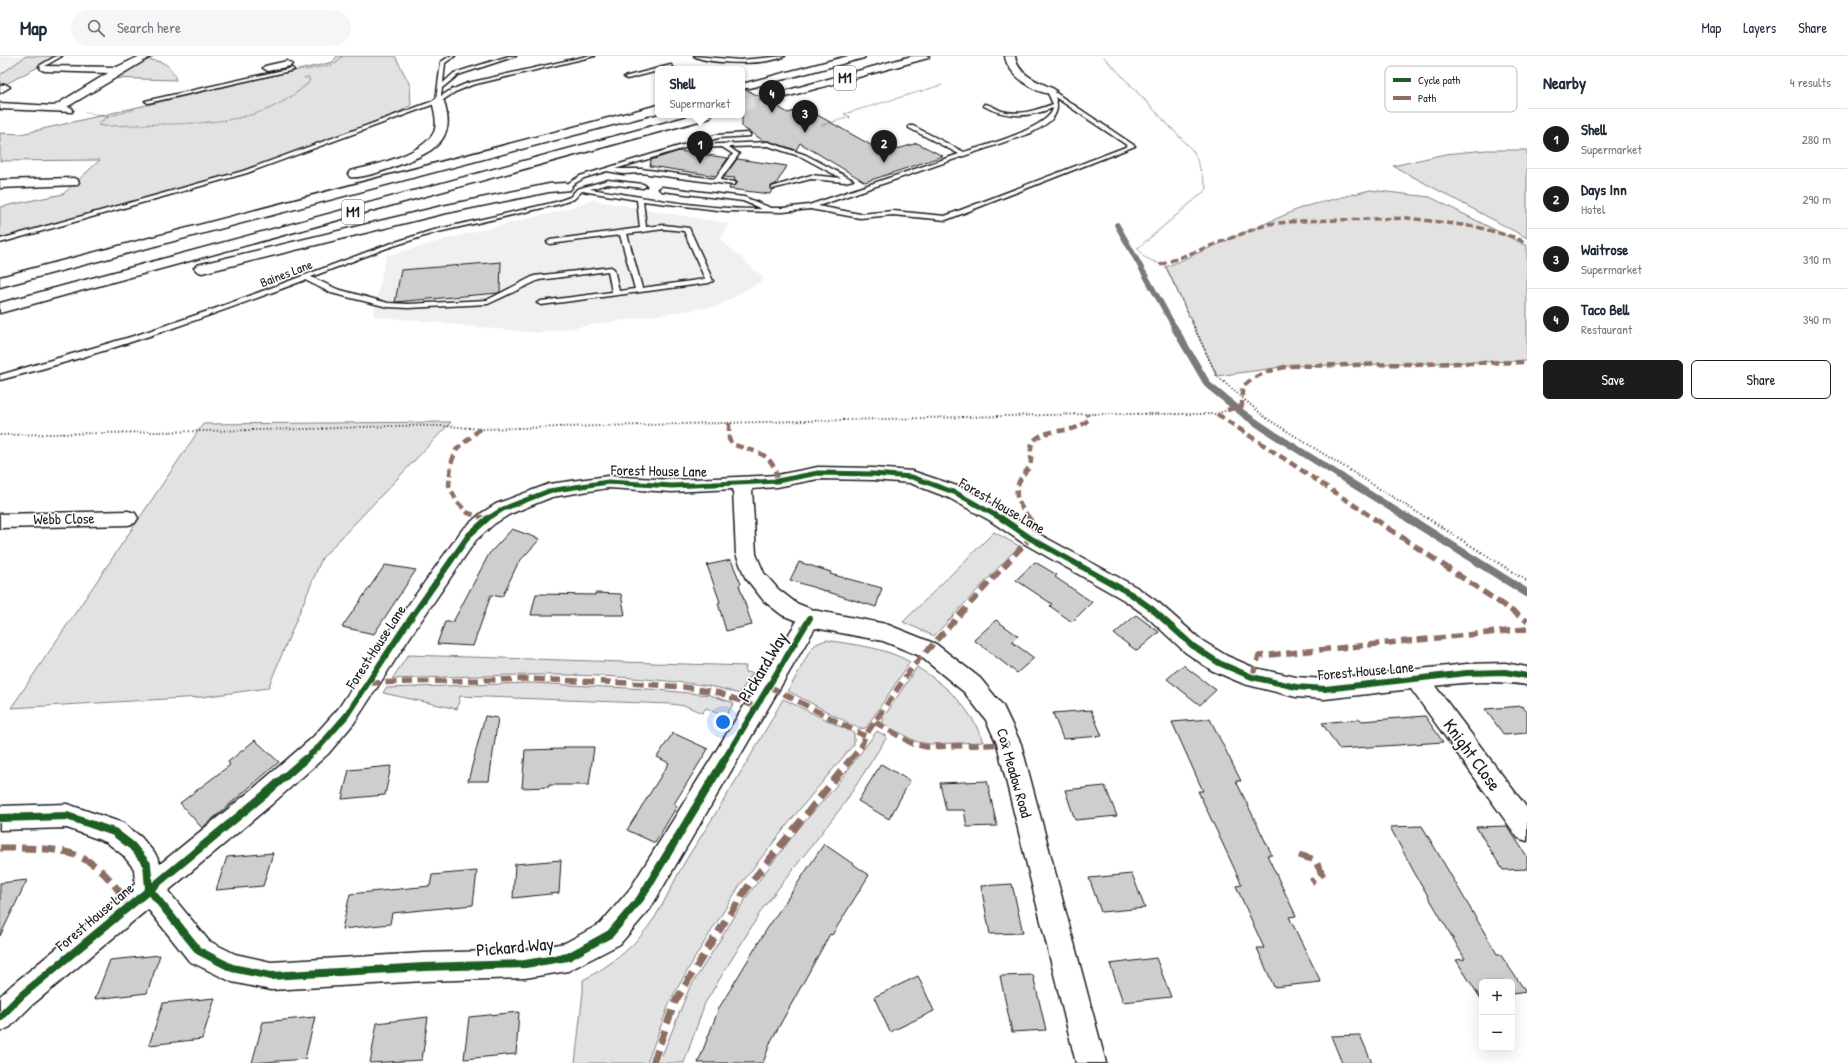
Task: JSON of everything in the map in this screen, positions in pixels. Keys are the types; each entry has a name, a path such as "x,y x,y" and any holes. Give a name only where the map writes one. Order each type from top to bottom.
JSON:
{"highway":[{"name":"M1","path":"746,86 860,56"},
{"name":"M1","path":"767,99 924,56"},
{"path":"1010,56 1009,61 1014,70 1050,91"},
{"path":"0,282 411,156 429,145 439,134 442,124 439,95"},
{"name":"M1","path":"0,282 655,110"},
{"name":"M1","path":"0,308 695,118"},
{"path":"192,271 442,210 549,188 572,188"},
{"path":"0,321 130,287"}],"street":[{"path":"56,109 119,70 147,56"},
{"path":"60,68 72,61"},
{"path":"268,68 286,63"},
{"path":"45,68 119,70"},
{"path":"0,106 78,110"},
{"path":"0,184 73,182"},
{"path":"35,197 50,183"},
{"name":"Forest House Lane","path":"0,1017 22,995 263,796 320,746 346,716 469,535 503,509 549,491 608,482 672,486 777,481 818,474 873,474 912,477 956,493 996,515 1030,538 1131,594 1152,609 1192,646 1219,663 1252,677 1296,687 1325,689 1417,680 1467,673 1505,672 1527,676"},
{"name":"Cox Meadow Road","path":"742,482 746,554 755,577 771,595 789,609 810,618 886,633 928,650 972,685 995,713 1009,744 1091,1063"},
{"name":"Webb Close","path":"2,523 128,518"},
{"name":"Pickard Way","path":"149,889 199,951 232,968 271,976 424,967 525,964 568,957 610,934 640,899 810,618"},
{"name":"Knight Close","path":"1417,680 1527,829"},
{"path":"0,818 67,816 114,832 132,846 147,864 149,889"}],"lane":[{"path":"45,68 41,66 60,56"},
{"path":"439,95 443,62 453,56"},
{"path":"439,95 456,74 514,56"},
{"path":"0,241 245,172 470,84 501,79 593,56"},
{"path":"696,56 710,60 745,62 783,56"},
{"path":"573,60 578,64"},
{"path":"148,101 286,63"},
{"path":"626,76 655,70"},
{"path":"572,188 706,207 773,212 810,207 1028,132 1040,126 1055,112 1056,105 1050,91"},
{"path":"810,207 860,216 893,213 946,218 1132,146 1050,91"},
{"path":"986,105 1001,112 1021,115 1044,110 1056,105"},
{"path":"911,128 963,154"},
{"path":"572,188 582,177 605,170 718,136 748,135"},
{"path":"685,146 768,144 804,156 863,188"},
{"path":"716,180 736,154 723,145"},
{"path":"605,170 623,172 641,171 733,182"},
{"path":"774,188 811,176 850,180"},
{"path":"572,188 608,182 643,186"},
{"name":"Baines Lane","path":"0,378 140,337 217,312 385,247 432,232 558,203 572,198 572,188"},
{"path":"662,189 744,199 773,212"},
{"path":"640,198 643,230"},
{"path":"541,303 709,281 687,229 664,227 550,242"},
{"path":"623,232 640,290"},
{"path":"307,278 334,291 388,304 408,306 488,302 537,278 611,269 616,293"}],"path":[{"path":"302,72 335,64 342,56"},
{"path":"1103,56 1194,152 1207,189 1138,248 1144,257 1166,267 1217,376 1266,418 1527,581"},
{"path":"136,109 108,117 99,123 99,125 205,124 240,120 264,112 285,102 310,81 308,77 301,78"},
{"path":"822,125 850,117 844,114 942,85"},
{"path":"78,110 108,117"},
{"path":"0,435 301,429 390,425 445,425 488,429 1087,414 1217,414 1227,410"}],"shaded area":[{"path":"0,56 44,56 0,80"},
{"path":"26,56 59,56 0,87 0,75"},
{"path":"337,56 395,56 410,85 411,105 379,124 245,172 0,241 0,207 63,194 100,160 0,161 0,133 21,134 333,62"},
{"path":"140,59 158,61 167,65 176,80 106,78"},
{"path":"1486,150 1527,150 1527,238 1393,166 1445,154"},
{"path":"1370,190 1430,197 1527,246 1527,361 1289,366 1217,376 1166,267 1303,207"},
{"path":"592,200 730,224 720,239 765,279 718,306 538,333 373,316 386,256 469,233 560,211"},
{"path":"451,422 322,558 268,688 201,697 11,708 203,424"},
{"path":"994,532 1019,546 934,636 903,622"},
{"path":"826,640 880,650 910,662 866,728 860,729 788,691 811,649 816,644"},
{"path":"408,655 746,666 745,672 753,673 739,694 698,684 623,677 524,675 392,679"},
{"path":"917,667 928,674 957,698 972,718 983,742 930,744 917,742 883,724 883,718"},
{"path":"530,683 647,689 710,695 734,703 725,717 706,708 702,713 686,706 671,704 460,696 457,709 383,693 386,688"},
{"path":"783,699 854,733 854,744 795,815 740,885 671,999 647,1063 575,1063 583,980 614,961 640,937 648,927 660,909 684,863 738,778"},
{"path":"877,731 887,737 844,804 763,908 705,1003 684,1063 659,1063 689,989 750,892 799,828 835,787"}],"building":[{"path":"745,90 747,90 761,97 760,99 762,102 770,102 788,113 805,108 885,153 917,143 943,156 865,182 800,143 796,150 764,141 742,127 742,118 745,118"},
{"path":"679,151 728,158 716,176 650,166 651,160"},
{"path":"737,159 787,166 776,184 771,186 772,190 770,194 729,189 730,186 737,184 737,182 734,180 735,178 724,177"},
{"path":"501,262 500,292 498,293 395,302 401,270"},
{"path":"512,529 540,539 518,563 502,597 491,595 473,646 437,644 445,622 453,622 489,554"},
{"path":"731,560 741,584 739,585 752,625 726,631 718,603 720,602 707,565"},
{"path":"799,562 831,572 830,574 882,588 876,607 790,580"},
{"path":"1035,562 1057,575 1055,577 1092,602 1072,622 1050,606 1052,604 1016,580"},
{"path":"385,565 416,570 374,634 342,627"},
{"path":"595,593 621,594 625,615 531,615 536,594 595,595"},
{"path":"1136,615 1159,632 1137,651 1114,634"},
{"path":"996,620 1018,636 1012,642 1034,658 1017,673 974,640"},
{"path":"1183,665 1216,690 1200,705 1167,679"},
{"path":"1522,706 1527,712 1527,733 1504,735 1485,709"},
{"path":"1091,710 1102,736 1063,739 1053,713"},
{"path":"485,716 498,718 489,781 468,781"},
{"path":"1425,716 1443,742 1339,749 1322,723 1360,719 1362,721"},
{"path":"1210,719 1241,781 1236,781 1272,855 1267,855 1296,916 1289,917 1321,982 1274,987 1257,948 1264,948 1236,886 1242,885 1198,791 1203,791 1172,722"},
{"path":"673,733 708,749 674,804 677,806 655,843 627,830 669,763 657,757"},
{"path":"255,740 279,762 202,828 180,803 230,765 228,762"},
{"path":"564,747 594,747 589,785 549,785 549,787 522,788 525,750 564,749"},
{"path":"881,764 910,781 889,819 858,801"},
{"path":"391,766 385,795 342,799 349,770"},
{"path":"987,781 997,826 967,827 964,810 946,810 940,783"},
{"path":"1105,786 1117,816 1075,820 1065,790"},
{"path":"1422,826 1497,954 1500,954 1526,992 1515,994 1515,979 1479,979 1479,996 1456,960 1465,959 1414,872 1390,827"},
{"path":"1507,826 1527,856 1527,869 1503,870 1476,827"},
{"path":"824,844 869,875 832,935 830,934 771,1041 763,1063 698,1063 719,1008 765,932"},
{"path":"273,853 263,886 216,890 227,857"},
{"path":"561,860 559,893 513,898 515,864"},
{"path":"477,871 473,905 392,913 390,924 342,929 350,894 430,886 432,875"},
{"path":"1132,874 1145,908 1101,912 1089,878"},
{"path":"27,880 0,936 0,883"},
{"path":"1012,884 1023,933 990,934 981,886"},
{"path":"160,955 147,993 95,999 110,960"},
{"path":"1156,958 1171,997 1123,1002 1110,964"},
{"path":"1033,975 1046,1030 1012,1032 1000,976"},
{"path":"918,976 934,1011 890,1032 874,997"},
{"path":"215,998 202,1039 149,1045 163,1003"},
{"path":"519,1012 516,1054 464,1059 469,1017"},
{"path":"315,1017 305,1059 252,1063 263,1022"},
{"path":"428,1017 422,1060 370,1063 377,1023"},
{"path":"1360,1035 1372,1063 1342,1063 1331,1036"}],"waterway":[{"path":"1117,225 1175,328"},
{"path":"1174,327 1208,385 1245,415 1273,434 1409,519"},
{"path":"1408,518 1527,593"}],"tunnel":[{"path":"745,104 767,99"}],"marked path":[{"path":"1160,265 1268,224 1301,221 1408,218 1477,227 1517,238 1527,244"},
{"path":"1227,410 1242,406 1242,388 1252,379 1263,373 1289,366 1527,362"},
{"path":"653,1063 675,1002 751,882 861,747 865,736 913,666 1030,538 1034,527 1030,519 1021,508 1016,497 1016,491 1020,480 1030,465 1030,450 1034,441 1041,436 1050,433 1072,430 1082,426 1089,419 1087,414"},
{"path":"1217,414 1527,621"},
{"path":"729,423 729,439 732,444 769,458 776,471 777,481"},
{"path":"480,429 456,450 451,464 449,485 457,502 468,513 487,519"},
{"path":"1252,677 1259,656 1527,629"},
{"path":"369,683 528,679 629,683 684,687 720,693 756,707"},
{"path":"769,686 865,736"},
{"path":"875,722 913,744 927,747 1009,744"},
{"path":"0,848 48,849 73,853 84,857 99,867 109,877 129,906"},
{"path":"1299,855 1315,860 1322,874 1311,882"}],"cycle path":[{"path":"0,1017 22,995 263,796 320,746 346,716 402,631 469,535 487,519 503,509 549,491 608,482 672,486 777,481 818,473 873,474 912,477 956,493 996,515 1030,538 1131,594 1152,609 1193,646 1219,663 1252,677 1296,687 1325,689 1467,673 1505,672 1527,676"},
{"path":"0,818 67,816 114,832 132,846 147,864 149,889 199,951 232,968 271,976 424,967 525,964 568,957 610,934 640,899 810,618"}],"place":[{"name":"Taco Bell","path":"772,113"},
{"name":"Waitrose","path":"805,133"},
{"name":"Days Inn","path":"884,163"},
{"name":"Shell","path":"700,164"}]}
